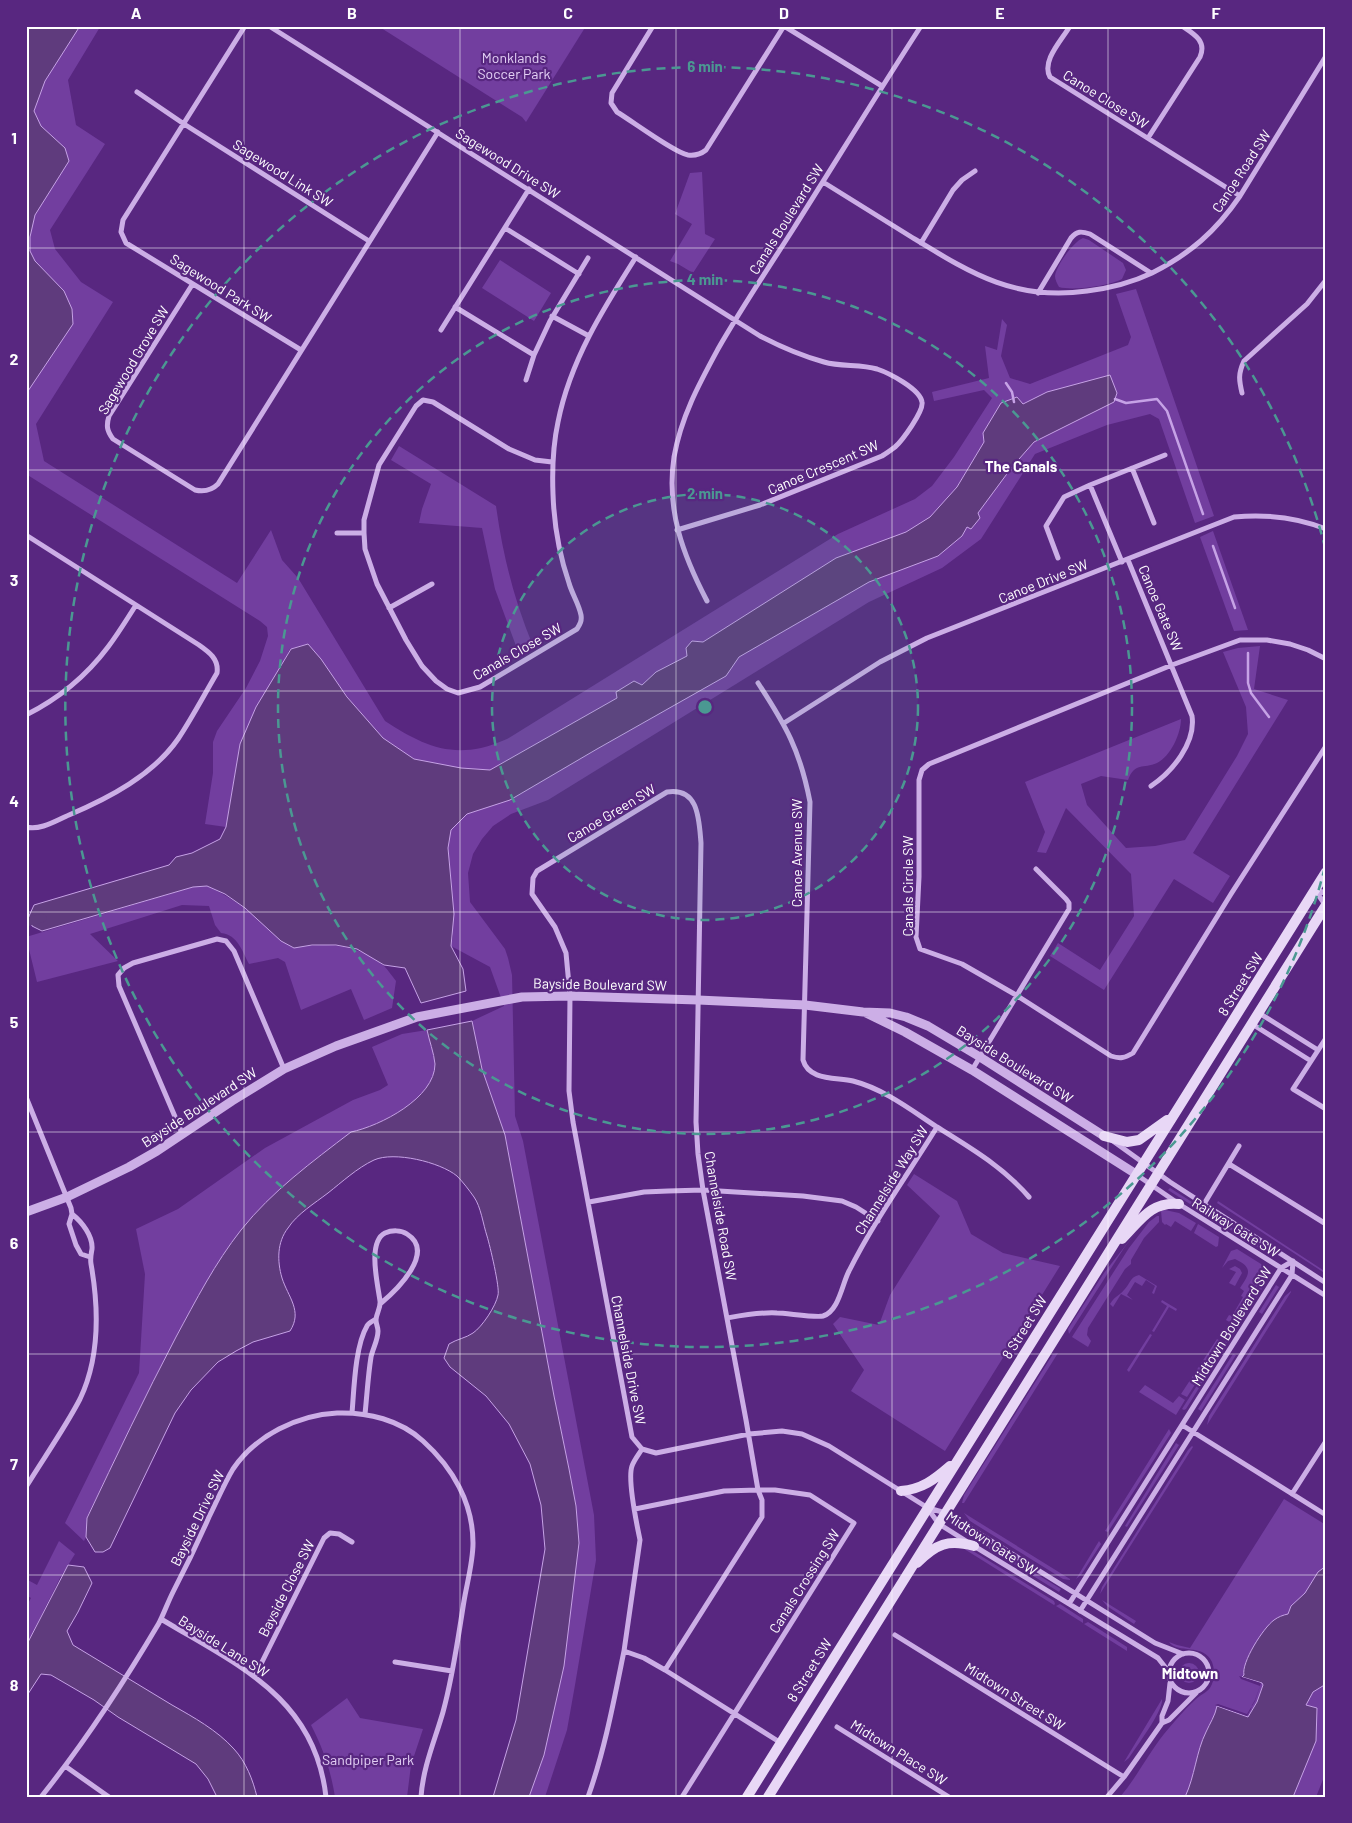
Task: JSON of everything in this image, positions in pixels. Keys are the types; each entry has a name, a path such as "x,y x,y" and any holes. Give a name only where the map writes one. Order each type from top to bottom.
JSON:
{"main road":[{"name":"8 Street SW","path":"747,1797 1326,872"},
{"path":"768,1797 1326,906"},
{"path":"1104,1136 1127,1142 1140,1140 1172,1116"},
{"path":"1109,1252 1150,1209 1164,1204 1180,1204"},
{"path":"901,1491 912,1490 926,1485 958,1459"},
{"path":"906,1575 919,1561 946,1542 960,1542 974,1546"}],"street":[{"name":"Sagewood Park SW","path":"245,26 123,220 121,232 126,243 301,350"},
{"name":"Sagewood Drive SW","path":"269,26 734,320"},
{"path":"653,26 612,92 611,103 617,112 680,153 696,155 702,154 706,150 784,26 882,86"},
{"name":"Canals Boulevard SW","path":"707,601 690,567 672,505 674,458 681,424 694,392 734,320 921,26"},
{"name":"Canoe Close SW","path":"1070,26 1049,60 1047,67 1050,77 1240,196"},
{"name":"Canoe Close SW","path":"1148,138 1203,50 1199,39 1182,26"},
{"name":"Canoe Road SW","path":"823,182 946,258 978,275 1007,286 1038,293 1074,293 1111,288 1136,281 1170,263 1213,232 1240,196 1326,56"},
{"name":"Sagewood Link SW","path":"137,92 184,124 369,241"},
{"path":"301,350 438,132"},
{"path":"921,243 953,190 962,180 976,171"},
{"path":"441,330 529,189"},
{"path":"505,228 579,274"},
{"path":"1038,293 1076,232 1082,231 1090,234 1151,273"},
{"name":"Canals Close SW","path":"552,462 534,460 509,449 433,402 423,400 416,406 379,464 364,520 365,549 377,584 422,666 436,681 447,689 458,693 480,687 577,629 581,622 581,614 562,562 554,513 552,462 557,422 568,384 589,336 606,304 636,257"},
{"path":"526,380 534,355 552,316 588,258"},
{"path":"1242,393 1238,378 1239,370 1244,361 1307,304 1326,280"},
{"name":"Sagewood Grove SW","path":"192,285 109,416 107,430 113,439 195,490 208,491 218,484 301,350"},
{"path":"455,307 534,355"},
{"path":"552,316 589,336"},
{"name":"Canoe Crescent SW","path":"678,530 760,506 882,456 896,446 922,410 923,402 915,390 885,373 857,365 827,363 791,351 734,320"},
{"path":"1058,558 1046,526 1064,497 1165,455"},
{"path":"1132,468 1154,523"},
{"path":"1090,485 1122,562"},
{"name":"Canoe Drive SW","path":"784,724 880,662 927,638 1234,517 1255,515 1283,517 1311,523 1326,529"},
{"path":"337,533 364,533"},
{"path":"26,536 205,650 217,662 217,673 177,740 151,768 114,793 88,807 38,828 26,827"},
{"name":"Canoe Gate SW","path":"1128,560 1172,665 1192,716 1193,724 1192,732 1181,755 1170,771 1151,786"},
{"path":"389,608 432,584"},
{"path":"26,715 62,693 85,674 108,648 136,605"},
{"name":"Canals Circle SW","path":"1326,659 1290,644 1267,640 1240,640 1172,665 935,761 922,770 919,787 919,877 916,936 920,949 962,964 1016,995 1111,1056 1122,1058 1133,1053 1226,902 1326,746"},
{"name":"Canoe Avenue SW","path":"758,683 784,724 797,750 810,802 805,1005"},
{"name":"Canoe Green SW","path":"570,996 566,953 555,927 532,894 533,878 537,871 667,792 675,791 683,792 695,804 700,823 698,1000"},
{"path":"972,1070 1068,909 1069,903 1066,899 1036,870"},
{"path":"1315,890 1326,893"},
{"path":"1315,890 1326,906"},
{"path":"182,1133 119,986 118,975 124,968 133,963 217,939 226,941 234,950 284,1069"},
{"name":"Bayside Boulevard SW","path":"26,1212 67,1197 129,1168 284,1069 336,1046 417,1017 522,997 570,996 698,1000 805,1005 863,1012 890,1012 928,1026 1144,1162"},
{"name":"Channelside Drive SW","path":"570,996 569,1091 573,1122 632,1437 642,1449"},
{"name":"Channelside Road SW","path":"698,1000 696,1122 698,1154 703,1190 749,1434"},
{"name":"Channelside Way SW","path":"727,1318 760,1313 818,1316 828,1313 835,1304 852,1264 937,1127 886,1094 869,1086 853,1081 817,1076 808,1070 804,1060 805,1005"},
{"name":"Bayside Boulevard SW","path":"863,1012 905,1032 972,1070 1136,1174"},
{"path":"1259,1013 1318,1050"},
{"path":"1252,1023 1311,1061"},
{"path":"1326,1038 1293,1088 1326,1109"},
{"path":"26,1097 67,1197 72,1214 69,1224 76,1245 81,1254 90,1257"},
{"path":"937,1127 992,1161 1008,1174 1029,1197"},
{"path":"1204,1204 1239,1146"},
{"name":"Railway Gate SW","path":"1144,1162 1204,1204 1326,1283"},
{"path":"1229,1164 1326,1224"},
{"name":"Railway Gate SW","path":"1136,1174 1326,1296"},
{"path":"589,1202 644,1192 703,1190 831,1199 856,1207 878,1221"},
{"path":"26,1487 80,1398 90,1367 98,1324 96,1290 90,1257 92,1248 90,1239 82,1222 72,1214"},
{"path":"365,1414 372,1354 378,1330 376,1319 380,1304 374,1260 376,1244 383,1234 395,1230 407,1233 415,1242 419,1254 413,1268 391,1295 380,1304"},
{"name":"Midtown Boulevard SW","path":"1069,1604 1281,1268 1293,1261"},
{"name":"Midtown Boulevard SW","path":"1080,1611 1292,1275 1293,1261"},
{"path":"352,1413 355,1369 360,1347 367,1325 376,1319"},
{"name":"Bayside Drive SW","path":"41,1797 97,1723 161,1619 234,1468 250,1449 272,1432 296,1421 324,1414 352,1413 387,1419 419,1437 438,1454 456,1480 470,1512 473,1544 452,1671 444,1710 426,1765 421,1797"},
{"path":"1182,1424 1326,1515"},
{"path":"588,1797 609,1724 624,1651 640,1540 631,1476 632,1465 642,1449 656,1453 749,1434 782,1431 802,1434 829,1446 928,1508"},
{"path":"665,1670 762,1517 762,1500 758,1490 749,1434"},
{"path":"1292,1494 1326,1441"},
{"name":"Canals Crossing SW","path":"635,1509 724,1491 774,1490 810,1495 854,1523 682,1797"},
{"name":"Midtown Gate SW","path":"928,1508 946,1512 1155,1643 1182,1654"},
{"name":"Midtown Gate SW","path":"928,1508 939,1524 1158,1658 1169,1672"},
{"name":"Bayside Close SW","path":"254,1676 324,1538 330,1533 339,1534 352,1542"},
{"name":"Bayside Lane SW","path":"161,1619 254,1676 283,1700 300,1723 315,1752 325,1782 326,1797"},
{"name":"Midtown Street SW","path":"895,1635 1124,1777"},
{"path":"624,1651 644,1658 665,1670 780,1743"},
{"path":"1107,1797 1124,1777 1162,1723 1169,1720 1207,1682 1209,1675 1208,1667 1198,1655 1182,1654 1171,1664 1168,1701 1162,1716 1162,1723"},
{"path":"395,1662 452,1671"},
{"path":"1170,1681 1180,1692 1196,1693"},
{"name":"Midtown Place SW","path":"837,1727 949,1797"},
{"path":"65,1766 109,1797"}],"green space":[{"path":"26,26 140,26 100,27 68,80 76,125 105,144 50,230 55,249 81,282 113,302 36,424 44,461 237,583 271,530 282,560 298,578 385,721 408,735 430,745 454,750 467,750 484,747 507,739 838,534 915,499 932,486 954,457 992,398 984,390 934,401 932,392 989,378 985,346 997,350 1002,319 1007,325 1001,356 1010,378 1030,384 1128,345 1131,337 1116,294 1136,289 1214,516 1195,523 1159,419 1150,414 1107,425 1035,454 981,539 942,568 869,602 548,800 511,814 493,826 473,854 468,873 470,902 505,949 512,975 515,1116 523,1141 594,1515 596,1560 575,1685 567,1730 545,1797 529,1797 544,1755 579,1543 576,1506 505,1135 482,1069 472,1021 504,1006 490,967 451,946 453,936 414,759 382,737 352,703 308,644 290,649 240,744 226,827 205,824 213,773 213,742 217,731 246,688 260,661 268,636 267,627 26,474"},
{"name":"Monklands Soccer Park","path":"378,26 586,26 526,122 522,117"},
{"path":"702,172 705,234 715,239 693,273 670,261 692,224 675,214 690,173"},
{"path":"1083,238 1123,263 1126,270 1122,279 1109,284 1091,287 1059,287 1055,276 1056,272 1070,249"},
{"path":"500,260 551,293 534,321 482,288"},
{"path":"399,446 496,506 510,578 533,646 519,654 495,589 482,528 419,523 431,484 391,460"},
{"path":"1213,531 1248,630 1234,631 1200,537"},
{"path":"1260,646 1254,689 1288,700 1193,853 1230,876 1213,903 1174,879 1104,990 1050,956 1058,943 1100,970 1134,916 1131,874 1066,808 1046,853 1037,852 1045,832 1025,782 1181,719 1181,725 1174,744 1162,760 1152,765 1137,768 1128,780 1101,776 1081,784 1087,805 1126,848 1155,846 1185,840 1237,756 1248,734 1246,707 1223,652 1238,648"},
{"path":"207,886 242,906 293,948 317,945 341,946 374,958 384,966 396,981 392,1008 364,1020 351,989 301,1010 285,962 278,958 249,964 242,949 235,940 227,934 221,933 215,925 209,906 182,905 90,934 118,961 37,982 26,937 193,887"},
{"path":"427,1030 435,1064 433,1076 426,1088 404,1108 376,1124 351,1132 307,1166 266,1202 241,1230 223,1255 176,1337 120,1449 87,1517 84,1541 65,1523 139,1373 145,1274 136,1229 178,1209 265,1148 353,1100 388,1085 372,1047 402,1034"},
{"path":"914,1174 957,1201 971,1234 1003,1253 1060,1266 945,1451 851,1391 864,1370 833,1324 840,1317 879,1325 890,1295 940,1216 907,1185"},
{"path":"1170,1188 1272,1253 1270,1255 1168,1190"},
{"path":"1218,1201 1326,1272 1326,1274 1217,1203"},
{"path":"1161,1211 1179,1213 1196,1223 1191,1231 1175,1221 1171,1227 1165,1225 1162,1222"},
{"path":"1159,1216 1159,1222 1144,1238 1131,1260 1131,1264 1125,1269 1088,1328 1087,1335 1091,1341 1088,1347 1072,1337 1129,1248 1149,1222"},
{"path":"1144,1222 1124,1248 1069,1334 1068,1329 1104,1273"},
{"path":"1198,1224 1219,1237 1218,1246 1216,1247 1194,1233"},
{"path":"1237,1249 1261,1264 1266,1273 1233,1324 1226,1320 1229,1315 1232,1316 1243,1297 1241,1296 1244,1291 1240,1288 1248,1272 1245,1265 1235,1259 1228,1261 1222,1268 1231,1251"},
{"path":"1235,1266 1242,1273 1235,1286 1229,1283 1236,1272 1229,1269"},
{"path":"1268,1274 1266,1282 1239,1326 1235,1326"},
{"path":"1139,1275 1157,1286 1154,1294 1152,1293 1155,1286 1146,1280 1142,1286 1135,1282 1127,1295 1133,1300 1121,1294 1113,1307 1110,1304 1112,1301 1132,1279"},
{"path":"1276,1285 1279,1287 1262,1314 1259,1312"},
{"path":"1291,1291 1207,1425 1209,1416 1285,1296"},
{"path":"1162,1300 1177,1309 1176,1311 1169,1307 1154,1332 1152,1331 1167,1306 1161,1302"},
{"path":"1150,1334 1152,1335 1129,1372 1127,1370"},
{"path":"1217,1339 1222,1342 1187,1397 1181,1394"},
{"path":"1226,1340 1227,1343 1186,1409 1182,1409"},
{"path":"1058,1353 964,1503 962,1503 964,1495 1053,1354"},
{"path":"1233,1354 1236,1355 1201,1411 1198,1409"},
{"path":"1145,1385 1173,1403 1179,1396 1185,1400 1176,1415 1139,1392"},
{"path":"1169,1429 1171,1433 1108,1532 1105,1531"},
{"path":"1176,1443 1179,1445 1127,1527 1125,1526"},
{"path":"1193,1447 1100,1594 1102,1587"},
{"path":"1284,1499 1326,1525 1326,1772 1316,1797 1120,1797 1164,1734 1197,1698 1210,1688 1213,1682 1214,1668 1208,1656 1197,1650 1178,1648 1169,1642 1190,1648"},
{"path":"964,1513 1070,1580 1063,1579 970,1521"},
{"path":"960,1527 1061,1589 1059,1592 958,1529"},
{"path":"59,1541 75,1554 60,1578 26,1646 26,1607 31,1598 26,1595 26,1579 37,1585"},
{"path":"1099,1541 1101,1544 1081,1575 1076,1579"},
{"path":"961,1547 973,1551 1054,1601 1055,1604 1054,1605"},
{"path":"1102,1600 1136,1621 1134,1624 1107,1606"},
{"path":"1060,1604 1083,1619 1083,1623 1056,1606"},
{"path":"1088,1622 1127,1647 1127,1651 1084,1624"},
{"path":"1189,1663 1196,1666 1199,1673 1196,1680 1189,1683 1182,1680 1179,1673 1182,1666"},
{"name":"Sandpiper Park","path":"347,1698 360,1718 423,1729 411,1765 407,1797 335,1797 326,1760 311,1725"},
{"path":"1162,1699 1154,1720 1129,1758 1124,1762"}],"shaded area":[{"path":"26,26 80,26 45,81 34,111 41,126 65,148 69,161 35,215 30,237 30,251 35,261 64,291 72,309 73,324 26,394"},
{"path":"1110,375 1117,393 1114,402 1034,442 1012,467 978,513 980,518 971,529 967,527 962,536 938,556 869,582 739,657 726,676 510,800 467,814 451,830 448,848 454,914 451,946 463,969 466,991 421,1003 405,968 384,965 357,949 336,945 312,945 294,948 281,941 245,908 225,894 207,886 193,887 42,931 32,926 29,916 34,905 169,865 176,857 192,853 220,839 226,827 240,744 256,707 291,649 308,644 321,659 347,697 383,738 414,759 461,768 490,770 617,698 616,692 634,681 642,685 656,672 687,656 686,648 692,641 703,642 836,558 906,532 930,517 957,487 984,442 983,433 1001,403 1017,397 1023,404 1047,392"},
{"path":"472,1021 482,1069 505,1135 576,1506 579,1543 564,1666 544,1755 529,1797 493,1797 516,1720 545,1549 541,1505 530,1464 509,1424 486,1396 450,1367 444,1358 449,1344 477,1330 495,1305 498,1295 496,1276 482,1216 474,1197 464,1183 449,1171 429,1162 405,1157 374,1160 350,1175 296,1218 284,1233 279,1252 282,1278 295,1310 294,1324 290,1331 253,1342 218,1362 191,1390 175,1413 110,1548 103,1552 95,1552 86,1537 87,1518 142,1404 198,1296 241,1230 279,1190 351,1132 376,1124 390,1117 416,1099 426,1088 433,1076 435,1064 427,1030"},
{"path":"68,1565 84,1567 92,1583 67,1631 73,1645 196,1719 220,1736 234,1749 242,1760 251,1778 257,1797 217,1797 208,1779 196,1764 51,1675 41,1674 26,1697 26,1646"},
{"path":"1326,1566 1326,1684 1313,1692 1306,1705 1317,1708 1316,1741 1293,1797 1185,1797 1203,1740 1217,1706 1248,1717 1257,1702 1263,1685 1262,1683 1242,1677 1249,1654 1269,1624 1277,1618 1288,1614 1291,1606 1305,1593 1318,1572"}],"pier":[{"path":"1239,1676 1261,1683 1260,1686 1241,1679"},
{"path":"1218,1704 1247,1714 1252,1706 1247,1716 1215,1705"}],"waterway":[{"path":"1006,383 1012,392 1014,402"},
{"path":"1115,399 1126,403 1157,399 1167,411 1203,514"},
{"path":"1213,546 1235,608"},
{"path":"1248,653 1248,683 1251,693 1269,717"},
{"path":"26,922 42,918"}],"district":[{"name":"The Canals","path":"1021,466"},
{"name":"Midtown","path":"1190,1673"}]}
